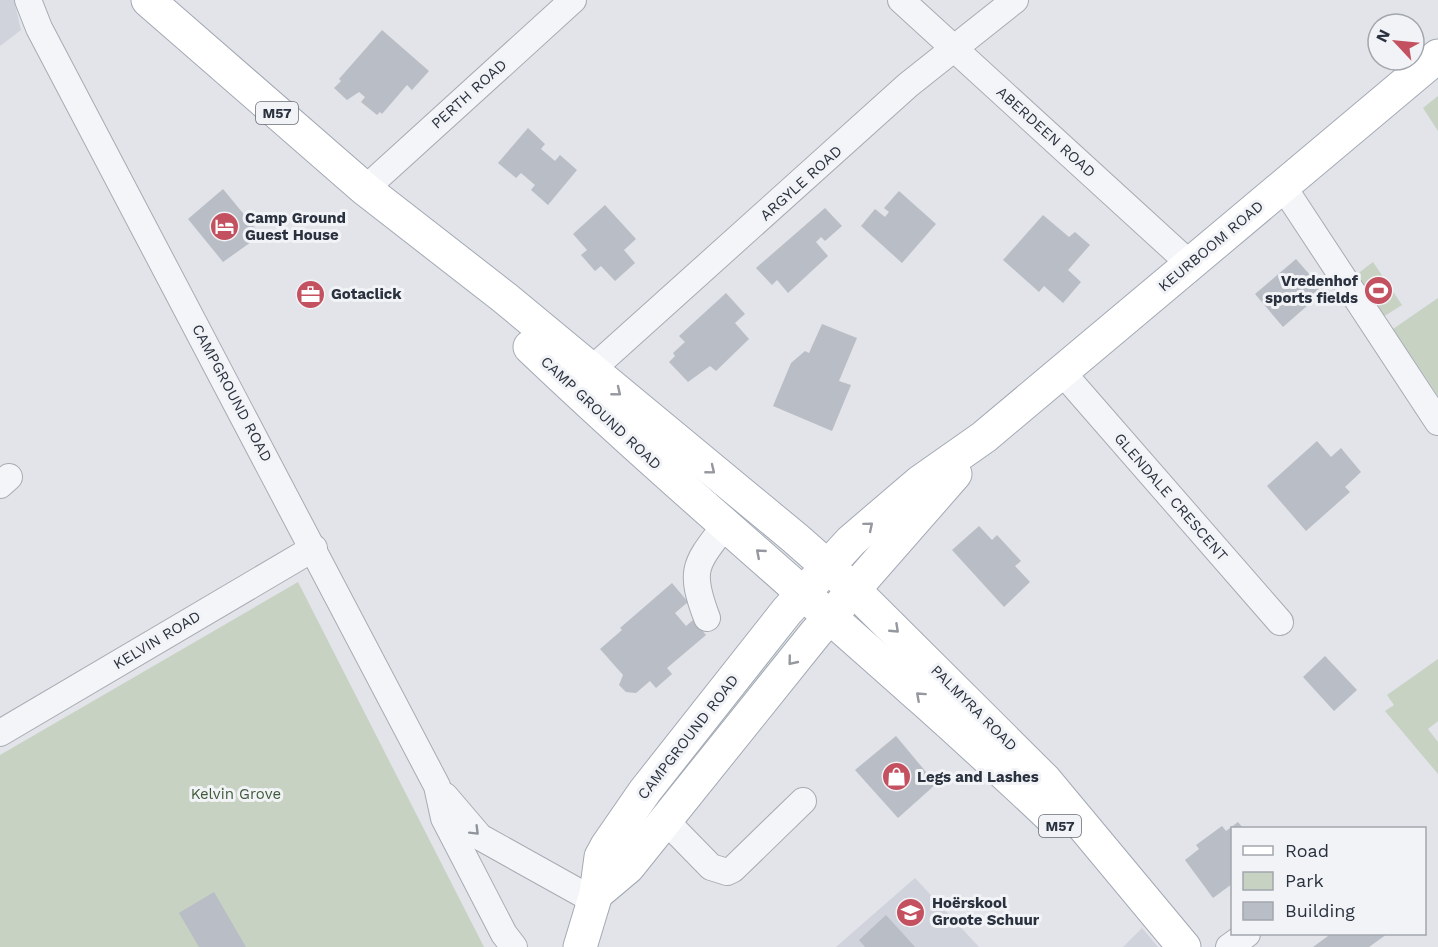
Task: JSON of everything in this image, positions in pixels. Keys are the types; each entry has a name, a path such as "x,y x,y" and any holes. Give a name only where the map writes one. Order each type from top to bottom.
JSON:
{"main road":[{"name":"CAMP GROUND ROAD","path":"149,0 364,189 489,285 826,566"},
{"name":"KEURBOOM ROAD","path":"803,592 826,566 920,482 984,437 1438,56"},
{"name":"CAMP GROUND ROAD","path":"407,224 606,420 803,592"},
{"name":"KEURBOOM ROAD","path":"830,616 931,502 984,437"},
{"name":"PALMYRA ROAD","path":"826,566 1045,780 1156,917"},
{"name":"PALMYRA ROAD","path":"803,592 964,735 1156,917 1184,947"},
{"name":"CAMPGROUND ROAD","path":"580,947 595,897 601,857 624,820 803,592"},
{"path":"595,897 628,867 830,616"}],"street":[{"name":"CAMPGROUND ROAD","path":"28,0 39,28 314,548 436,786 444,818 504,934 514,947"},
{"name":"PERTH ROAD","path":"364,189 573,0"},
{"name":"ABERDEEN ROAD","path":"901,0 1190,264"},
{"name":"ARGYLE ROAD","path":"590,371 952,47 1015,0"},
{"path":"1282,185 1438,423"},
{"name":"GLENDALE CRESCENT","path":"1062,372 1280,622"},
{"path":"707,618 697,592 695,573 698,563 726,524"},
{"name":"KELVIN ROAD","path":"0,733 314,548"},
{"name":"CAMPGROUND ROAD","path":"436,786 480,837 595,897"},
{"path":"664,820 711,867 727,872 803,801"},
{"path":"1229,947 1244,935"}],"shaded area":[{"path":"0,0 14,0 21,30 0,46"},
{"name":"Hoërskool Groote Schuur","path":"915,878 979,947 836,947"},
{"path":"1142,928 1158,947 1123,947"}],"green space":[{"path":"1438,96 1438,131 1423,108"},
{"name":"Vredenhof sports fields","path":"1373,262 1402,305 1383,317 1356,275"},
{"path":"1438,298 1438,396 1393,329"},
{"name":"Kelvin Grove","path":"298,582 484,947 0,947 0,755"},
{"path":"1438,659 1438,721 1428,729 1438,742 1438,774 1385,711 1394,705 1387,695"}],"building":[{"path":"382,30 429,71 412,90 407,85 382,114 380,112 377,115 361,102 365,97 359,92 347,100 334,88 341,81 339,79"},
{"path":"528,128 545,144 541,149 555,161 560,155 577,170 548,205 531,190 535,185 521,173 516,178 498,163"},
{"name":"Camp Ground Guest House","path":"223,189 261,235 223,262 188,219"},
{"path":"899,191 936,224 902,263 861,226 875,209 885,217 889,212 884,208"},
{"path":"605,205 636,239 624,250 635,263 615,281 601,266 595,271 581,255 587,250 573,234"},
{"path":"825,208 842,226 825,241 821,237 816,242 828,256 788,293 777,280 772,285 756,268"},
{"path":"1043,215 1069,237 1075,232 1090,245 1068,270 1081,282 1063,303 1044,286 1039,292 1003,260"},
{"path":"1296,259 1324,291 1283,327 1255,294"},
{"path":"726,293 745,314 735,323 749,339 716,371 710,366 688,382 669,362 675,356 673,353 685,342 679,336"},
{"path":"822,324 857,338 839,381 851,385 832,431 773,406 791,363 805,351 809,353"},
{"path":"1317,441 1331,457 1341,448 1361,472 1345,487 1350,492 1306,531 1267,486"},
{"path":"979,526 992,540 997,535 1021,561 1015,566 1030,582 1004,607 952,550"},
{"path":"672,583 688,602 675,613 686,626 693,620 706,635 667,668 672,674 656,688 650,681 636,693 626,692 619,685 623,675 600,649 622,630 620,628"},
{"path":"1325,656 1357,690 1334,711 1303,677"},
{"name":"Legs and Lashes","path":"896,736 936,784 898,818 855,770"},
{"path":"1238,822 1242,827 1231,827"},
{"path":"1222,826 1226,831 1231,827 1231,885 1213,898 1185,860 1199,849 1196,845"},
{"path":"214,892 246,947 199,947 179,913"},
{"path":"886,915 915,947 865,947 859,940"},
{"path":"1386,935 1369,947 1313,947 1328,936"}],"place":[{"name":"Camp Ground Guest House","path":"224,227"},
{"name":"Vredenhof sports fields","path":"1379,290"},
{"name":"Gotaclick","path":"310,294"},
{"name":"Legs and Lashes","path":"896,777"},
{"name":"Hoërskool Groote Schuur","path":"911,912"}]}
